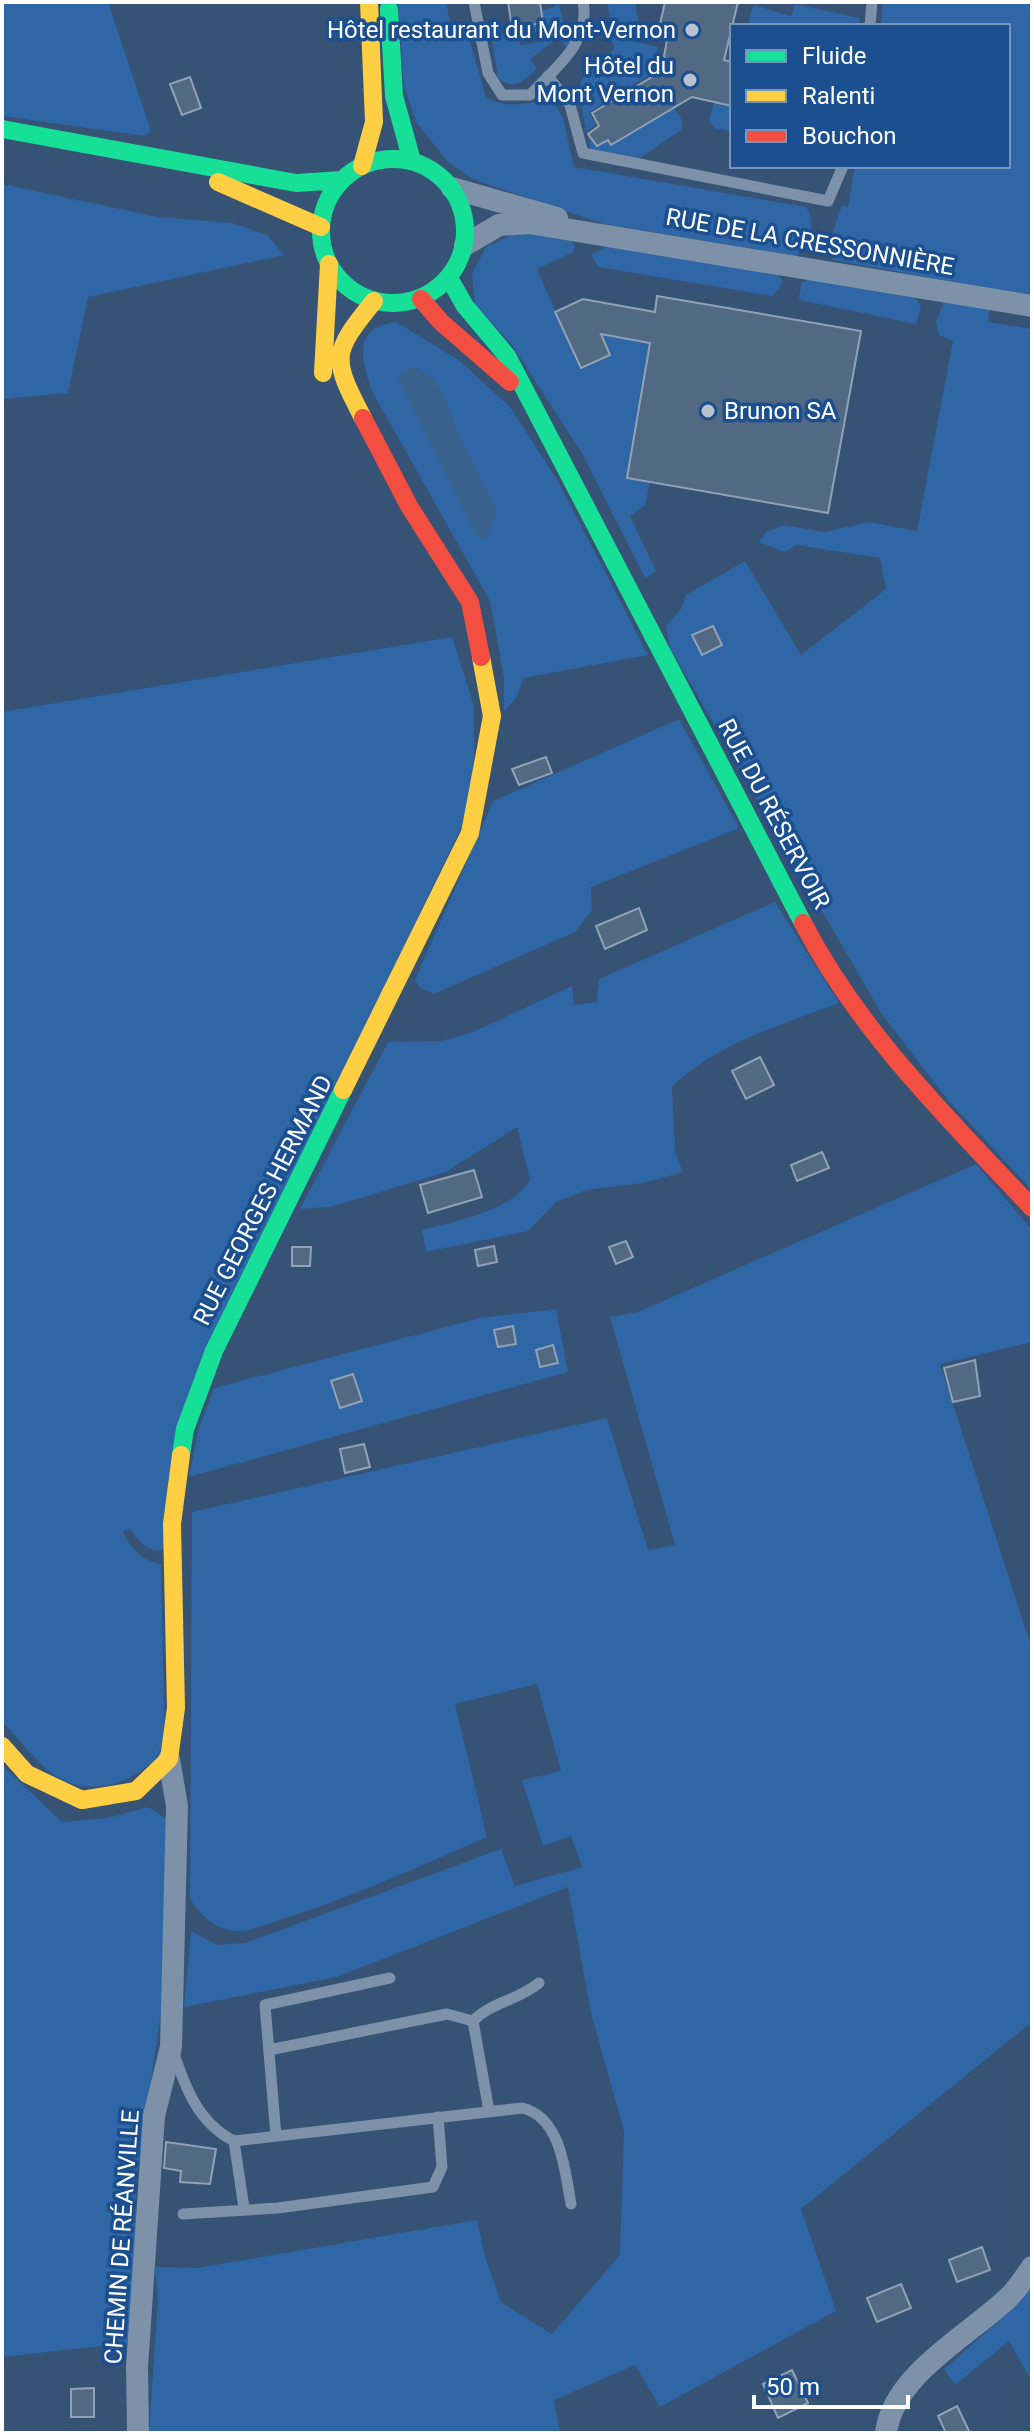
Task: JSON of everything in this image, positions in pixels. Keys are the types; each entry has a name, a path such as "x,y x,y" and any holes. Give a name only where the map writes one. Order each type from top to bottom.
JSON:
{"street":[{"path":"362,166 374,122 369,2"},
{"path":"389,2 394,96 412,161"},
{"path":"2,129 296,183 342,180"},
{"path":"157,156 321,227"},
{"path":"379,160 412,161 452,188 465,218 465,245 449,278 421,299 408,302 374,301 345,286 329,264 321,227 329,198 342,180 362,166 379,160"},
{"name":"RUE DE LA CRESSONNIÈRE","path":"452,188 545,212 579,229"},
{"name":"RUE DE LA CRESSONNIÈRE","path":"465,245 499,225 529,223 1032,306"},
{"name":"RUE GEORGES HERMAND","path":"329,264 328,313 321,344 324,379 354,434 409,506"},
{"name":"RUE DU RÉSERVOIR","path":"449,278 465,306 507,356 825,965 891,1057 1032,1208"},
{"name":"RUE DU RÉSERVOIR","path":"421,299 441,322 532,402"},
{"name":"RUE GEORGES HERMAND","path":"169,1759 176,1708 172,1524 185,1429 214,1351 470,833 492,716 470,602 409,506 353,399 338,362 343,340 374,301"},
{"path":"2,1746 27,1774 82,1800 136,1791 169,1759"},
{"name":"CHEMIN DE RÉANVILLE","path":"138,2433 137,2367 154,2116 171,2047 177,1806 169,1759"},
{"path":"886,2433 901,2395 933,2360 1011,2296 1032,2267"}],"lane":[{"path":"474,2 488,73 502,95 530,95 575,48 587,20 583,2"},
{"path":"870,24 872,2"},
{"path":"548,76 570,105 583,153 828,201 842,168"},
{"path":"276,2136 265,2005 390,1978"},
{"path":"473,2021 484,2009 521,1998 539,1983"},
{"path":"269,2050 447,2014 473,2021"},
{"path":"473,2021 489,2111"},
{"path":"171,2047 185,2085 205,2120 234,2141 489,2111 522,2108 534,2111 545,2119 564,2167 571,2204"},
{"path":"183,2214 278,2208 433,2187 442,2167 438,2117"},
{"path":"234,2141 244,2208"}],"shaded area":[{"path":"2,2 108,2 151,131 145,136 2,116"},
{"path":"398,2 446,2 454,40 469,38 486,97 505,104 555,104 563,118 574,167 806,207 811,226 805,244 797,256 604,224 472,179 447,161 417,123 404,88"},
{"path":"555,2 559,2 563,23 578,21 575,28 535,32 534,25 543,23 541,10 555,7"},
{"path":"607,2 635,2 641,36 612,29"},
{"path":"883,2 1032,2 1032,296 833,260 835,226 842,206 848,207 855,168 1010,168 1010,24 881,24"},
{"path":"795,4 860,18 859,24 748,24 753,5 791,16"},
{"path":"516,30 520,45 540,42 539,36 573,33 570,45 566,47 558,38 530,59 537,69 519,83 509,84 498,78 491,34"},
{"path":"611,36 658,47 656,56 664,66 589,112 596,125 586,131 581,83 590,68 614,49"},
{"path":"714,102 730,106 730,132 714,128 709,120"},
{"path":"674,107 683,122 681,130 636,161 591,150 588,133 597,146 608,140 611,145"},
{"path":"2,184 158,217 232,223 267,235 284,255 88,297 68,393 2,399"},
{"path":"527,232 570,239 575,247 573,252 537,269 580,367 601,334 650,343 627,477 650,482 645,505 630,516 656,571 645,578 583,455 512,345 475,305 472,274 486,247 513,234"},
{"path":"610,245 777,272 782,280 780,289 772,296 598,267 591,255"},
{"path":"815,277 914,297 921,305 916,324 799,300 801,283"},
{"path":"944,302 990,308 988,322 1032,329 1032,1190 947,1099 881,1013 670,648 666,626 681,609 686,595 745,561 801,655 886,589 880,558 797,545 784,552 759,542 766,532 784,525 824,532 869,522 917,531 953,341 939,335 936,322"},
{"path":"396,322 460,361 510,407 558,481 648,655 524,678 516,698 504,711 504,678 490,601 373,393 365,370 363,348 371,331"},
{"path":"415,367 430,376 445,397 458,434 497,510 488,538 477,537 398,379 406,368"},
{"path":"452,637 474,706 474,759 467,816 199,1368 163,1550 148,1547 130,1529 123,1531 138,1553 161,1564 165,1735 159,1753 146,1768 121,1781 94,1787 67,1782 40,1763 2,1722 2,712"},
{"path":"679,719 739,828 591,887 592,910 575,932 434,994 419,987 415,980 493,801"},
{"path":"775,902 839,1003 729,1047 709,1058 672,1087 675,1152 683,1172 643,1183 586,1190 556,1202 528,1231 426,1252 422,1230 481,1214 522,1191 530,1180 517,1127 446,1172 331,1207 300,1209 388,1042 441,1041 471,1033 572,986 574,1005 597,1002 599,979"},
{"path":"976,1164 1032,1230 1032,1342 940,1364 1032,1649 1032,2022 801,2209 836,2311 660,2407 635,2365 554,2400 560,2433 149,2433 158,2298 155,2267 198,2268 477,2220 485,2257 501,2302 552,2334 620,2255 624,2131 591,2013 568,1887 337,1977 184,2007 191,1931 217,1945 245,1943 501,1849 515,1886 582,1867 571,1836 543,1846 522,1780 561,1771 537,1684 455,1704 487,1837 366,1889 259,1927 231,1931 204,1916 190,1898 192,1512 607,1418 648,1550 675,1545 610,1317 638,1312"},
{"path":"556,1309 568,1372 189,1477 199,1428 214,1388 480,1318"},
{"path":"2,1765 62,1822 108,1818 148,1807 168,1820 167,1972 136,2182 136,2260 129,2343 2,2357"},
{"path":"1032,2282 1032,2381 1009,2341 955,2385 944,2369 1017,2305"}],"building":[{"path":"508,2 540,2 543,23 512,28"},
{"name":"Hôtel du Mont Vernon","path":"665,2 738,2 733,24 730,24 724,60 730,62 730,106 692,97 611,145 608,140 597,146 588,134 599,126 592,113 670,66 664,56 668,35 658,33"},
{"path":"190,77 201,108 182,115 170,84"},
{"name":"Brunon SA","path":"657,296 861,331 828,513 627,478 650,343 601,334 610,355 581,368 555,312 583,299 655,312"},
{"path":"713,626 722,645 702,655 692,635"},
{"path":"546,757 552,773 519,785 512,769"},
{"path":"639,908 647,930 605,949 596,926"},
{"path":"760,1057 774,1085 746,1099 732,1071"},
{"path":"822,1152 829,1168 797,1181 791,1165"},
{"path":"474,1170 482,1197 428,1213 420,1185"},
{"path":"626,1241 633,1257 616,1264 609,1247"},
{"path":"494,1246 497,1262 478,1266 475,1250"},
{"path":"292,1247 311,1247 310,1266 292,1266"},
{"path":"513,1326 516,1344 498,1347 494,1330"},
{"path":"553,1345 558,1363 540,1367 536,1350"},
{"path":"975,1360 980,1396 953,1402 944,1368"},
{"path":"353,1374 362,1401 340,1408 331,1381"},
{"path":"364,1444 370,1467 345,1473 340,1449"},
{"path":"166,2142 216,2149 210,2184 180,2182 181,2171 164,2168"},
{"path":"982,2247 990,2270 957,2282 949,2260"},
{"path":"901,2284 911,2308 877,2322 867,2298"},
{"path":"792,2370 808,2403 778,2418 763,2384"},
{"path":"94,2388 94,2417 71,2417 71,2389"},
{"path":"957,2406 970,2433 946,2433 938,2416"}],"traffic: fast":[{"path":"389,9 394,96 412,161"},
{"path":"2,129 296,183 342,180"},
{"path":"393,159 420,165 444,180 459,204 465,231 459,258 444,282 420,297 393,303 366,297 342,282 327,258 321,231 327,204 342,180 366,165 393,159"},
{"path":"449,278 465,306 507,356 803,923"},
{"path":"181,1455 185,1429 214,1351 343,1090"}],"traffic: slow":[{"path":"362,166 374,122 369,2"},
{"path":"218,182 321,227"},
{"path":"323,373 329,264"},
{"path":"363,418 345,381 341,356 350,333 374,301"},
{"path":"343,1090 470,833 492,716 481,657"},
{"path":"2,1746 27,1774 82,1800 136,1791 169,1759 176,1708 172,1524 181,1455"}],"traffic: jam":[{"path":"421,299 441,322 510,382"},
{"path":"363,418 409,506 470,602 481,657"},
{"path":"803,923 826,963 878,1038 1032,1208"}],"place":[{"name":"Hôtel restaurant du Mont-Vernon","path":"692,30"},
{"name":"Hôtel du Mont Vernon","path":"690,80"},
{"name":"Brunon SA","path":"708,411"}]}
